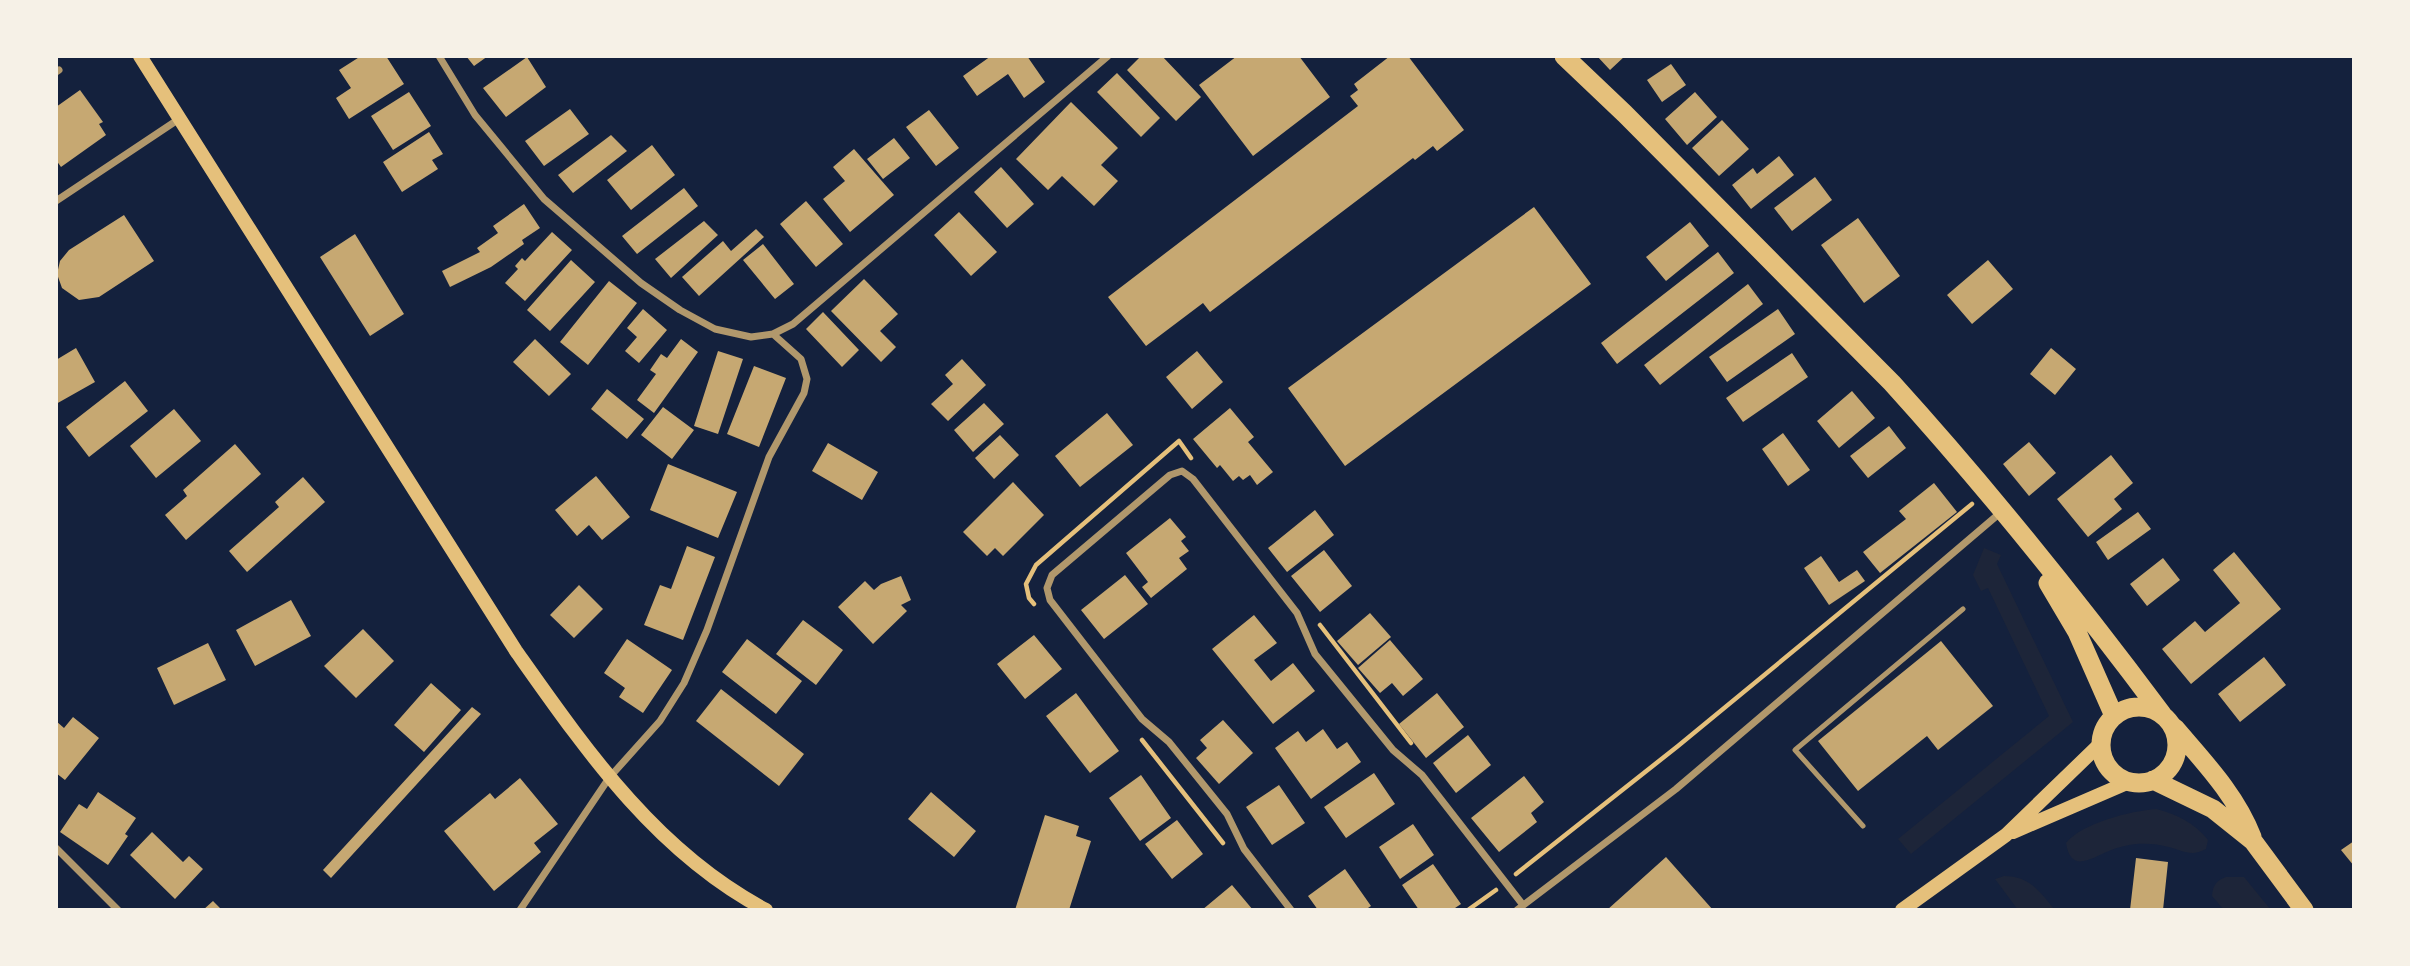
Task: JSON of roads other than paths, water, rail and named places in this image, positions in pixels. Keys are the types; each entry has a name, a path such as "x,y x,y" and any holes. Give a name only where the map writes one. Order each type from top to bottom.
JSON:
{"highway":[{"path":"1564,56 1892,383 2008,517 2166,718 2231,795 2245,819 2253,841"},
{"path":"2008,517 2077,632 2114,716"},
{"path":"2137,707 2150,708 2166,718 2177,744 2176,756 2163,775 2141,783 2129,782 2108,768 2102,756 2102,733 2114,716 2125,709 2137,707"},
{"path":"2153,780 2213,809 2253,841 2304,910"}],"main road":[{"path":"140,56 516,651 609,778 671,842 766,910"},
{"path":"1902,910 2006,835 2101,743"},
{"path":"2006,835 2129,782"}],"street":[{"path":"439,56 475,115 544,200 641,283 680,310 715,328 751,337 773,334 793,324 1108,56"},
{"path":"56,201 179,119"},
{"path":"520,910 609,778 660,721 684,683 707,630 769,457 804,393 807,379 801,359 773,334"},
{"path":"1291,910 1244,849 1227,814 1169,742 1142,719 1050,600 1046,588 1052,575 1170,475 1182,471 1193,479 1297,613 1314,654 1393,750 1422,775 1505,882 1520,908 1676,789 2008,517"},
{"path":"56,848 118,910"}],"lane":[{"path":"1863,826 1795,750 1963,609"}]}
